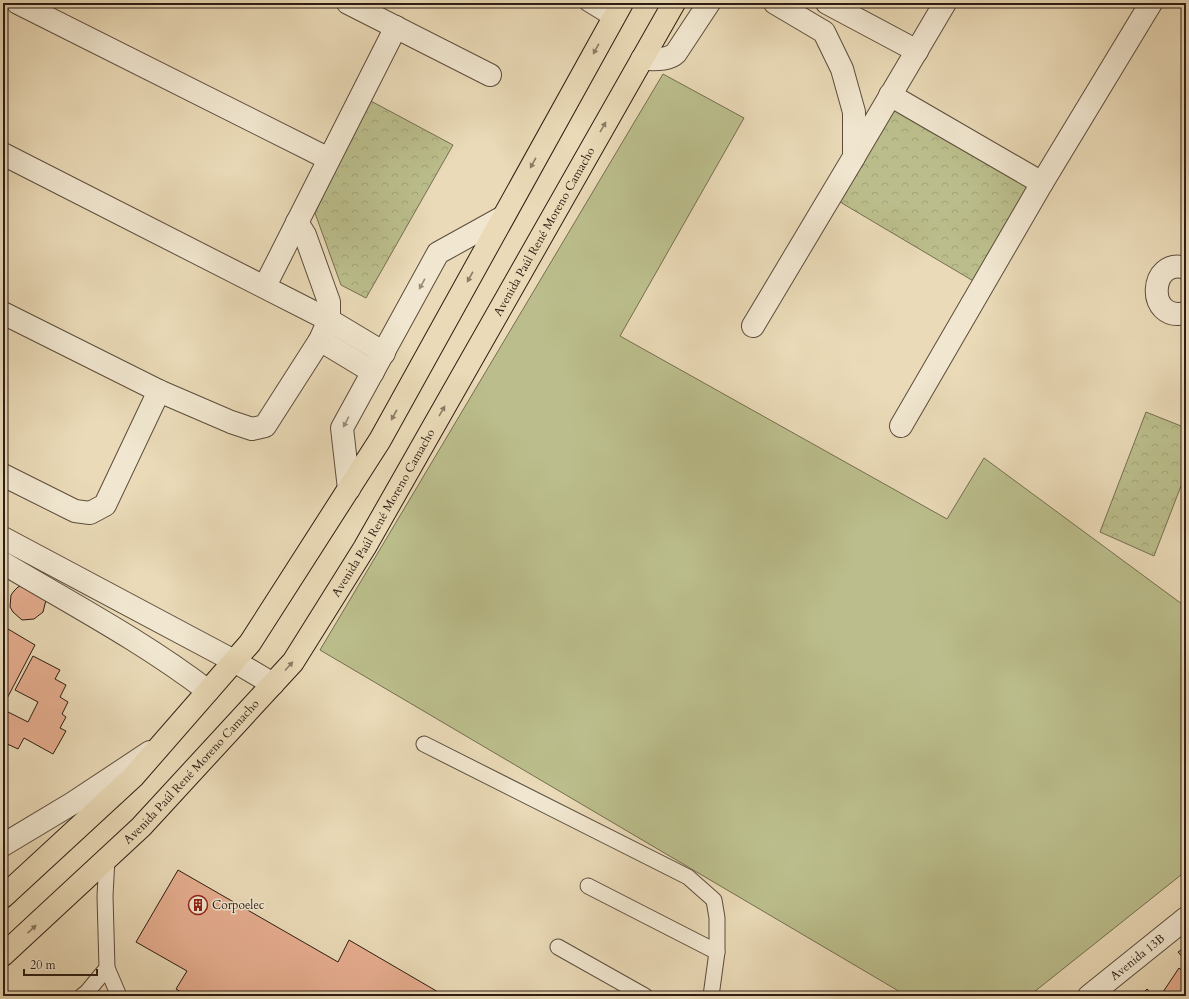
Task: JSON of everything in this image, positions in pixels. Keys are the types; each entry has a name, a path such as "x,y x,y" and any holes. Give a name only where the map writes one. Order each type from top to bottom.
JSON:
{"main road":[{"name":"Avenida Paúl René Moreno Camacho","path":"3,955 141,827 294,662 365,547 674,3"},
{"path":"3,897 133,777 250,643 380,440 618,11"}],"street":[{"path":"18,3 329,159"},
{"path":"348,3 490,75"},
{"path":"642,59 672,57 709,3"},
{"path":"775,3 824,32 842,69 854,112 854,157"},
{"path":"827,3 917,51"},
{"path":"753,326 945,3"},
{"path":"901,426 1042,183 1151,3"},
{"path":"265,286 396,27"},
{"path":"890,95 1042,183"},
{"path":"3,154 265,286 330,320 384,353"},
{"path":"349,489 342,428 438,253 504,217"},
{"path":"3,313 159,391 231,422 252,429 265,426 320,340 330,320 329,302 305,235 297,222"},
{"path":"1186,268 1175,267 1168,270 1162,274 1158,280 1156,288 1156,296 1160,304 1166,310 1173,313 1186,313"},
{"path":"320,340 373,372"},
{"path":"3,475 74,511 90,513 106,505 159,391"},
{"path":"3,538 273,684"},
{"path":"3,563 114,628 183,672 208,691"},
{"path":"3,846 73,804 159,746"},
{"name":"Avenida 13B","path":"1089,996 1186,918"}],"lane":[{"path":"587,3 618,11"},
{"path":"424,744 688,877 714,900 717,918 717,952 711,996"},
{"path":"107,858 105,896 106,968 119,996"},
{"path":"588,886 717,952"},
{"path":"558,947 645,996"},
{"path":"82,996 106,968"}],"green space":[{"path":"663,74 744,118 620,336 947,519 984,458 1186,607 1186,871 1029,996 907,996 320,650"},
{"path":"369,100 453,145 366,298 341,285 315,213"},
{"path":"892,104 1030,184 975,282 835,199"},
{"path":"1146,412 1186,428 1186,473 1154,556 1100,532"}],"building":[{"path":"24,585 46,600 43,612 34,619 22,620 10,607 11,595 18,587"},
{"path":"3,626 35,645 3,706"},
{"path":"33,656 60,670 55,679 66,685 60,697 68,702 62,714 66,717 60,728 66,731 53,754 24,738 18,749 3,742 4,710 28,722 38,702 15,690"},
{"name":"Corpoelec","path":"178,870 338,962 349,940 445,996 188,996 176,989 187,971 136,942"},
{"path":"1186,947 1186,961 1178,952"},
{"path":"1179,968 1186,974 1186,996 1168,996 1163,992"},
{"path":"1147,989 1154,996 1140,996"}],"place":[{"name":"Corpoelec","path":"198,905"}]}
